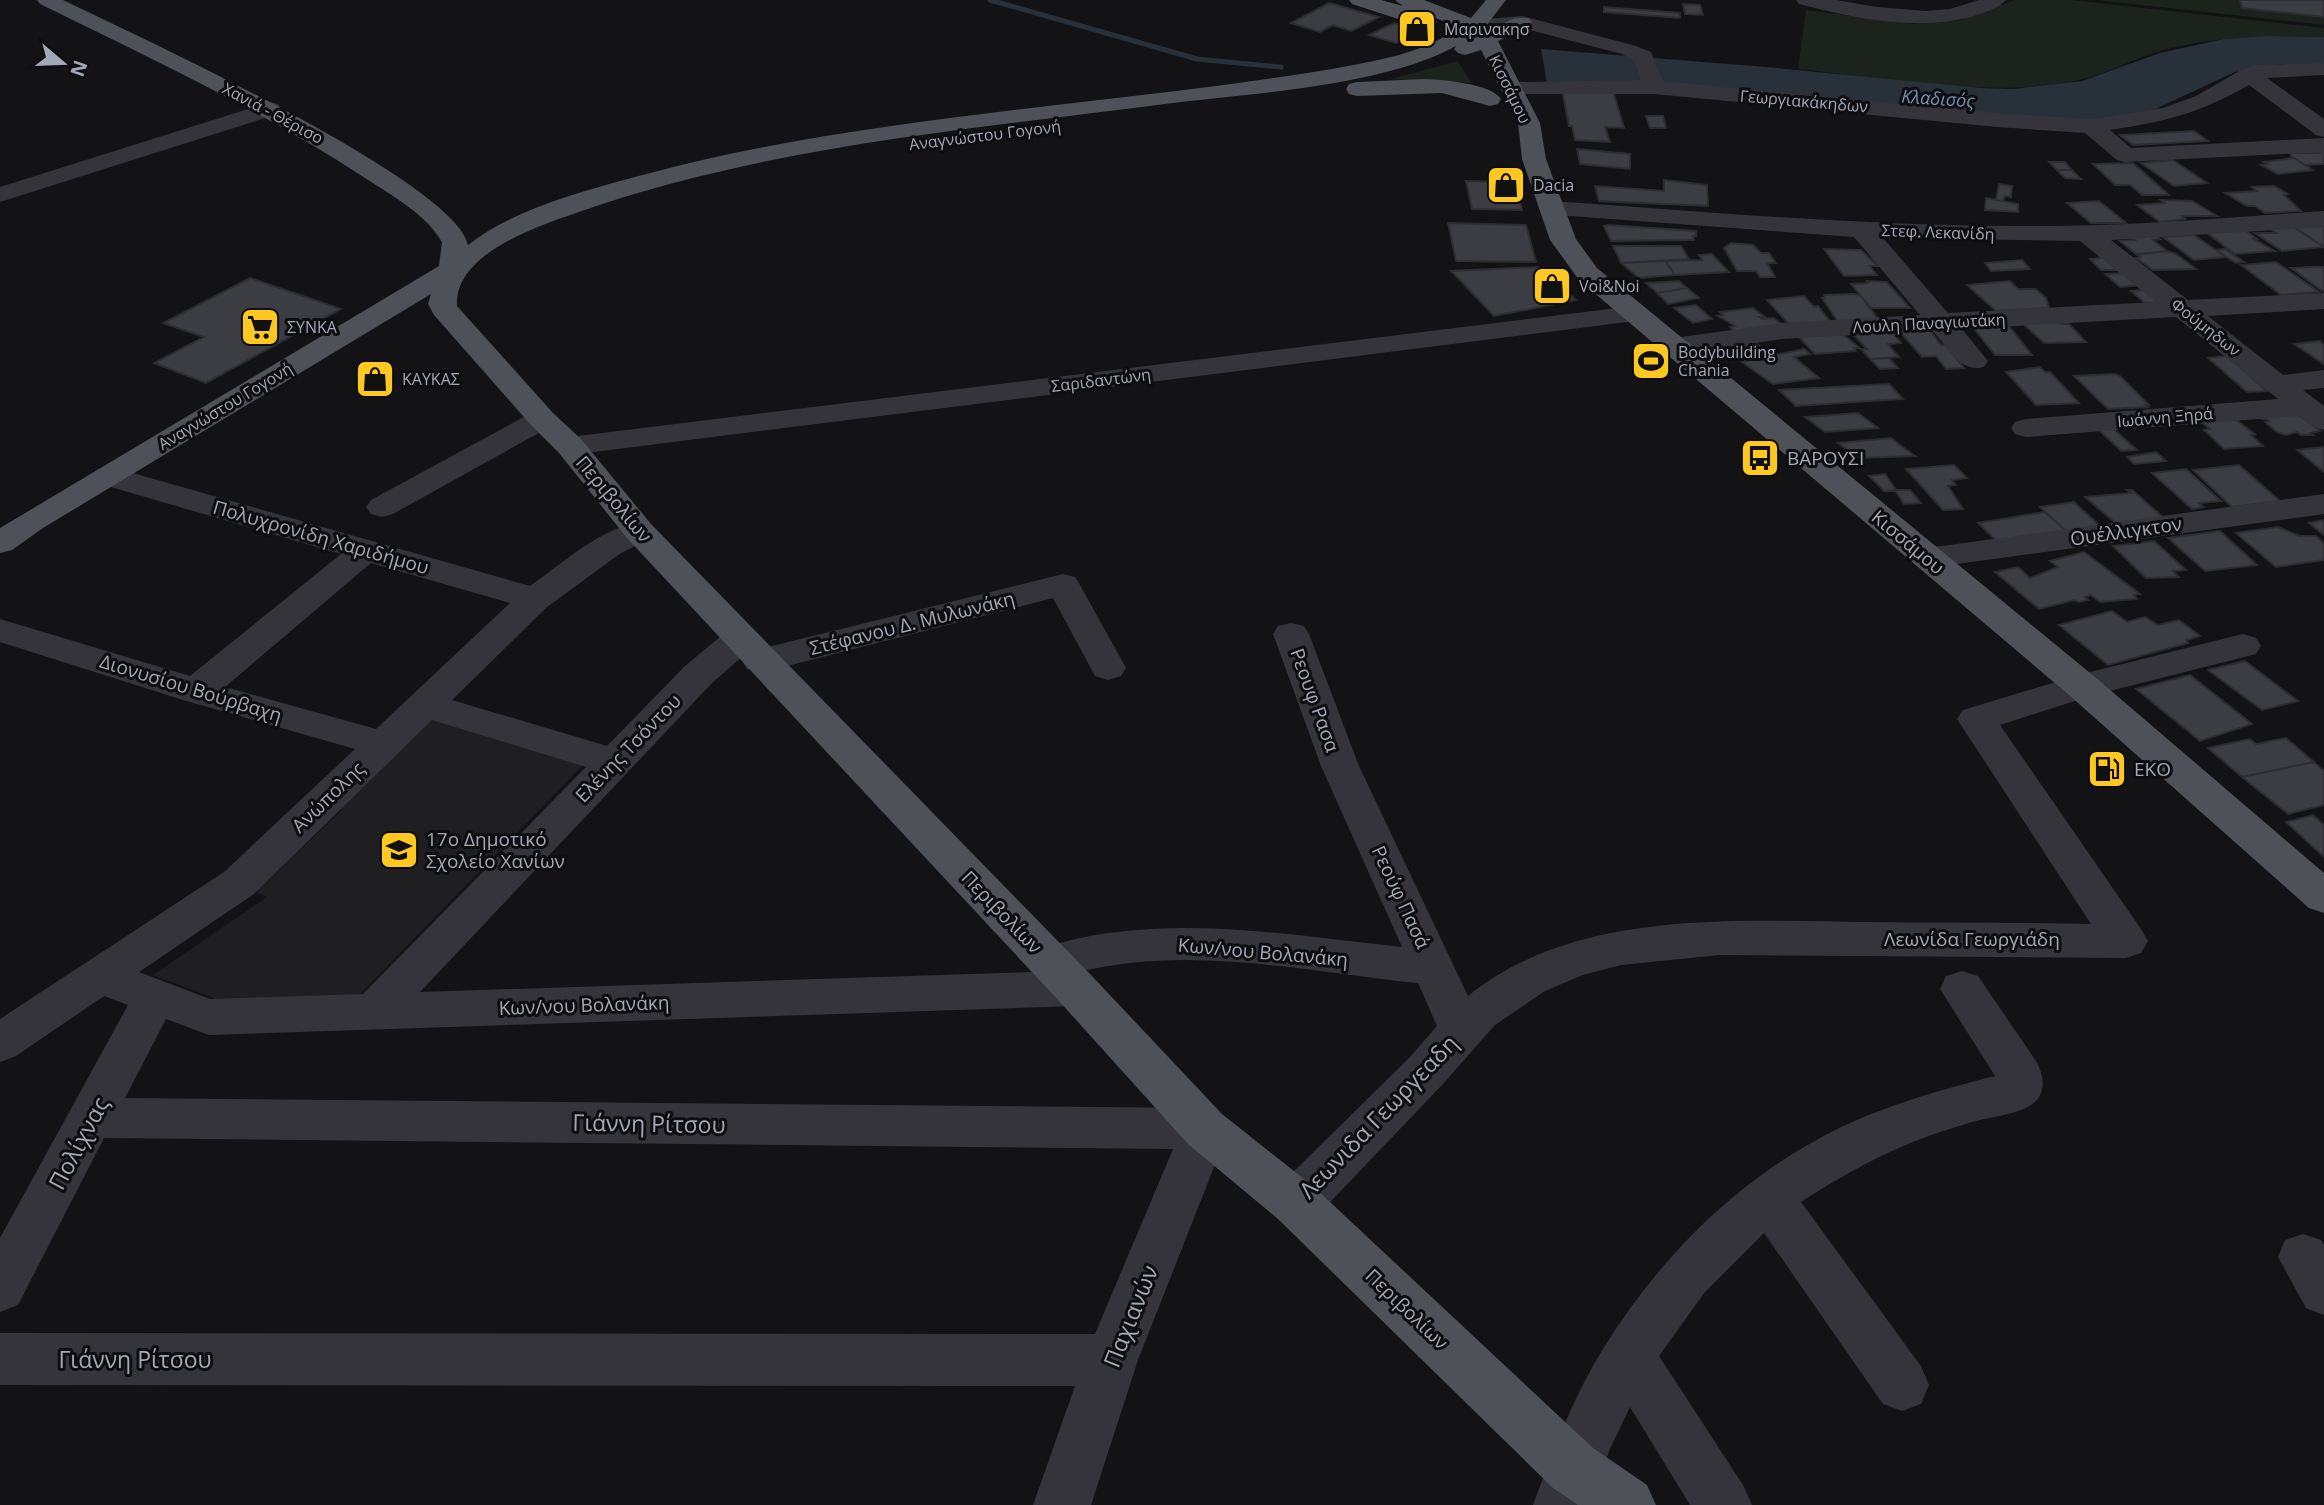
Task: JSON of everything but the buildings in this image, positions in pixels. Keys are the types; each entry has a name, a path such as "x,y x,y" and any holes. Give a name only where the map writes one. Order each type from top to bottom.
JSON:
{"main road":[{"name":"Χανιά - Θέρισο","path":"47,0 270,109 340,150 416,202 452,236 456,247 452,270"},
{"path":"1359,0 1500,44"},
{"path":"1495,0 1489,13 1528,123"},
{"path":"1411,2 1465,7 1484,5 1495,0"},
{"path":"1500,44 1526,0"},
{"path":"1411,2 1500,44"},
{"name":"Αναγνώστου Γογονή","path":"452,270 635,202 754,170 866,150 1323,92 1500,44"},
{"name":"Αναγνώστου Γογονή","path":"0,543 452,270 489,241 531,220 619,189 737,158 861,136 1321,77 1500,44"},
{"name":"Κισσάμου","path":"1500,44 1498,113 1534,159"},
{"name":"Κισσάμου","path":"1500,44 1528,123 1534,159 1552,209 1570,253 1588,274 2319,887"},
{"path":"1323,92 1418,86 1468,91 1498,113"},
{"name":"Περιβολίων","path":"452,270 442,304 444,309 556,432 639,531 1063,975 1205,1129 1296,1203 1568,1487 1627,1505"}],"street":[{"path":"1805,0 1879,13 1928,17 1962,13 1996,0"},
{"path":"1500,44 1619,47 1643,57 1654,85"},
{"name":"Γεωργιακάκηδων","path":"1500,44 1654,85 1997,120 2091,126 2166,114 2204,101 2249,75 2291,69 2324,69"},
{"path":"2249,75 2314,115 2324,130"},
{"path":"0,195 270,109"},
{"path":"2091,126 2125,155"},
{"path":"2084,156 2324,145"},
{"name":"Στεφ. Λεκανίδη","path":"1552,209 1860,229 2020,234 2087,234 2324,219"},
{"path":"1860,229 1974,360"},
{"name":"Φούμηδων","path":"2087,234 2314,413"},
{"name":"Λουλη Παναγιωτάκη","path":"1674,347 1782,331 2324,301"},
{"name":"Σαριδαντώνη","path":"556,432 1633,314"},
{"path":"2278,384 2324,379"},
{"name":"Ιωάννη Ξηρά","path":"2026,428 2314,413"},
{"path":"382,507 556,432"},
{"name":"Πολυχρονίδη Χαριδήμου","path":"108,476 535,599"},
{"name":"Ουέλλιγκτον","path":"1927,558 2324,504"},
{"name":"Ανώπολης","path":"0,1042 239,883 535,599 609,546 639,531"},
{"path":"196,691 366,550"},
{"name":"Στέφανου Δ. Μυλωνάκη","path":"750,650 1063,585 1108,668"},
{"name":"Διονυσίου Βούρβαχη","path":"0,630 196,691 383,744"},
{"name":"Ρεουφ Ρασα","path":"1291,634 1340,766"},
{"path":"2082,686 2243,646"},
{"name":"Ελένης Τσόντου","path":"373,1012 698,675 750,650"},
{"name":"Λεωνίδα Γεωργιάδη","path":"1461,1029 1488,1004 1533,978 1573,961 1618,949 1707,938 2126,941 1976,719 2082,686"},
{"path":"425,705 615,762"},
{"name":"Ρεούφ Πασά","path":"1340,766 1461,1029"},
{"name":"Κων/νου Βολανάκη","path":"100,976 209,1017 373,1012 1063,975 1084,951 1146,945 1207,944 1435,968"},
{"path":"1568,1487 1629,1357 1671,1294 1704,1254 1768,1197 1835,1154 1898,1125 2011,1092 2020,1086 2021,1074 1962,989"},
{"name":"Πολίχνας","path":"0,1288 155,997"},
{"name":"Λεωνιδα Γεωργεαδη","path":"1296,1203 1429,1068 1461,1029"},
{"name":"Γιάννη Ρίτσου","path":"92,1118 1205,1129"},
{"name":"Παχιανών","path":"1062,1505 1111,1360 1205,1129"},
{"path":"1768,1197 1902,1385"},
{"path":"1629,1357 1723,1505"},
{"name":"Γιάννη Ρίτσου","path":"0,1359 1111,1360"}],"shaded area":[{"path":"2015,0 2071,0 2324,28 2324,37 2262,37 2201,42 2160,51 2079,80 2011,88 1939,85 1798,69 1806,10 1914,24 1961,20"},
{"path":"2096,0 2324,0 2324,25"},
{"path":"1458,61 1471,83 1392,79"},
{"name":"17ο Δημοτικό Σχολείο Χανίων","path":"428,718 583,765 358,996 222,1001 153,975 267,897 256,892 342,810 336,807"}],"water":[{"name":"Κλαδισός","path":"2266,36 2324,37 2324,64 2281,64 2235,72 2153,110 2087,120 1547,83 1541,49 2013,89 2082,81 2160,53 2224,39"}],"waterway":[{"path":"990,0 1197,59 1281,67"}],"place":[{"name":"Μαρινακησ","path":"1417,29"},
{"name":"Dacia","path":"1506,185"},
{"name":"Voi&Noi","path":"1552,286"},
{"name":"ΣΥΝΚΑ","path":"260,327"},
{"name":"Bodybuilding Chania","path":"1651,361"},
{"name":"ΚΑΥΚΑΣ","path":"375,379"},
{"name":"ΒΑΡΟΥΣΙ","path":"1760,458"},
{"name":"EKO","path":"2107,769"},
{"name":"17ο Δημοτικό Σχολείο Χανίων","path":"399,850"}]}
